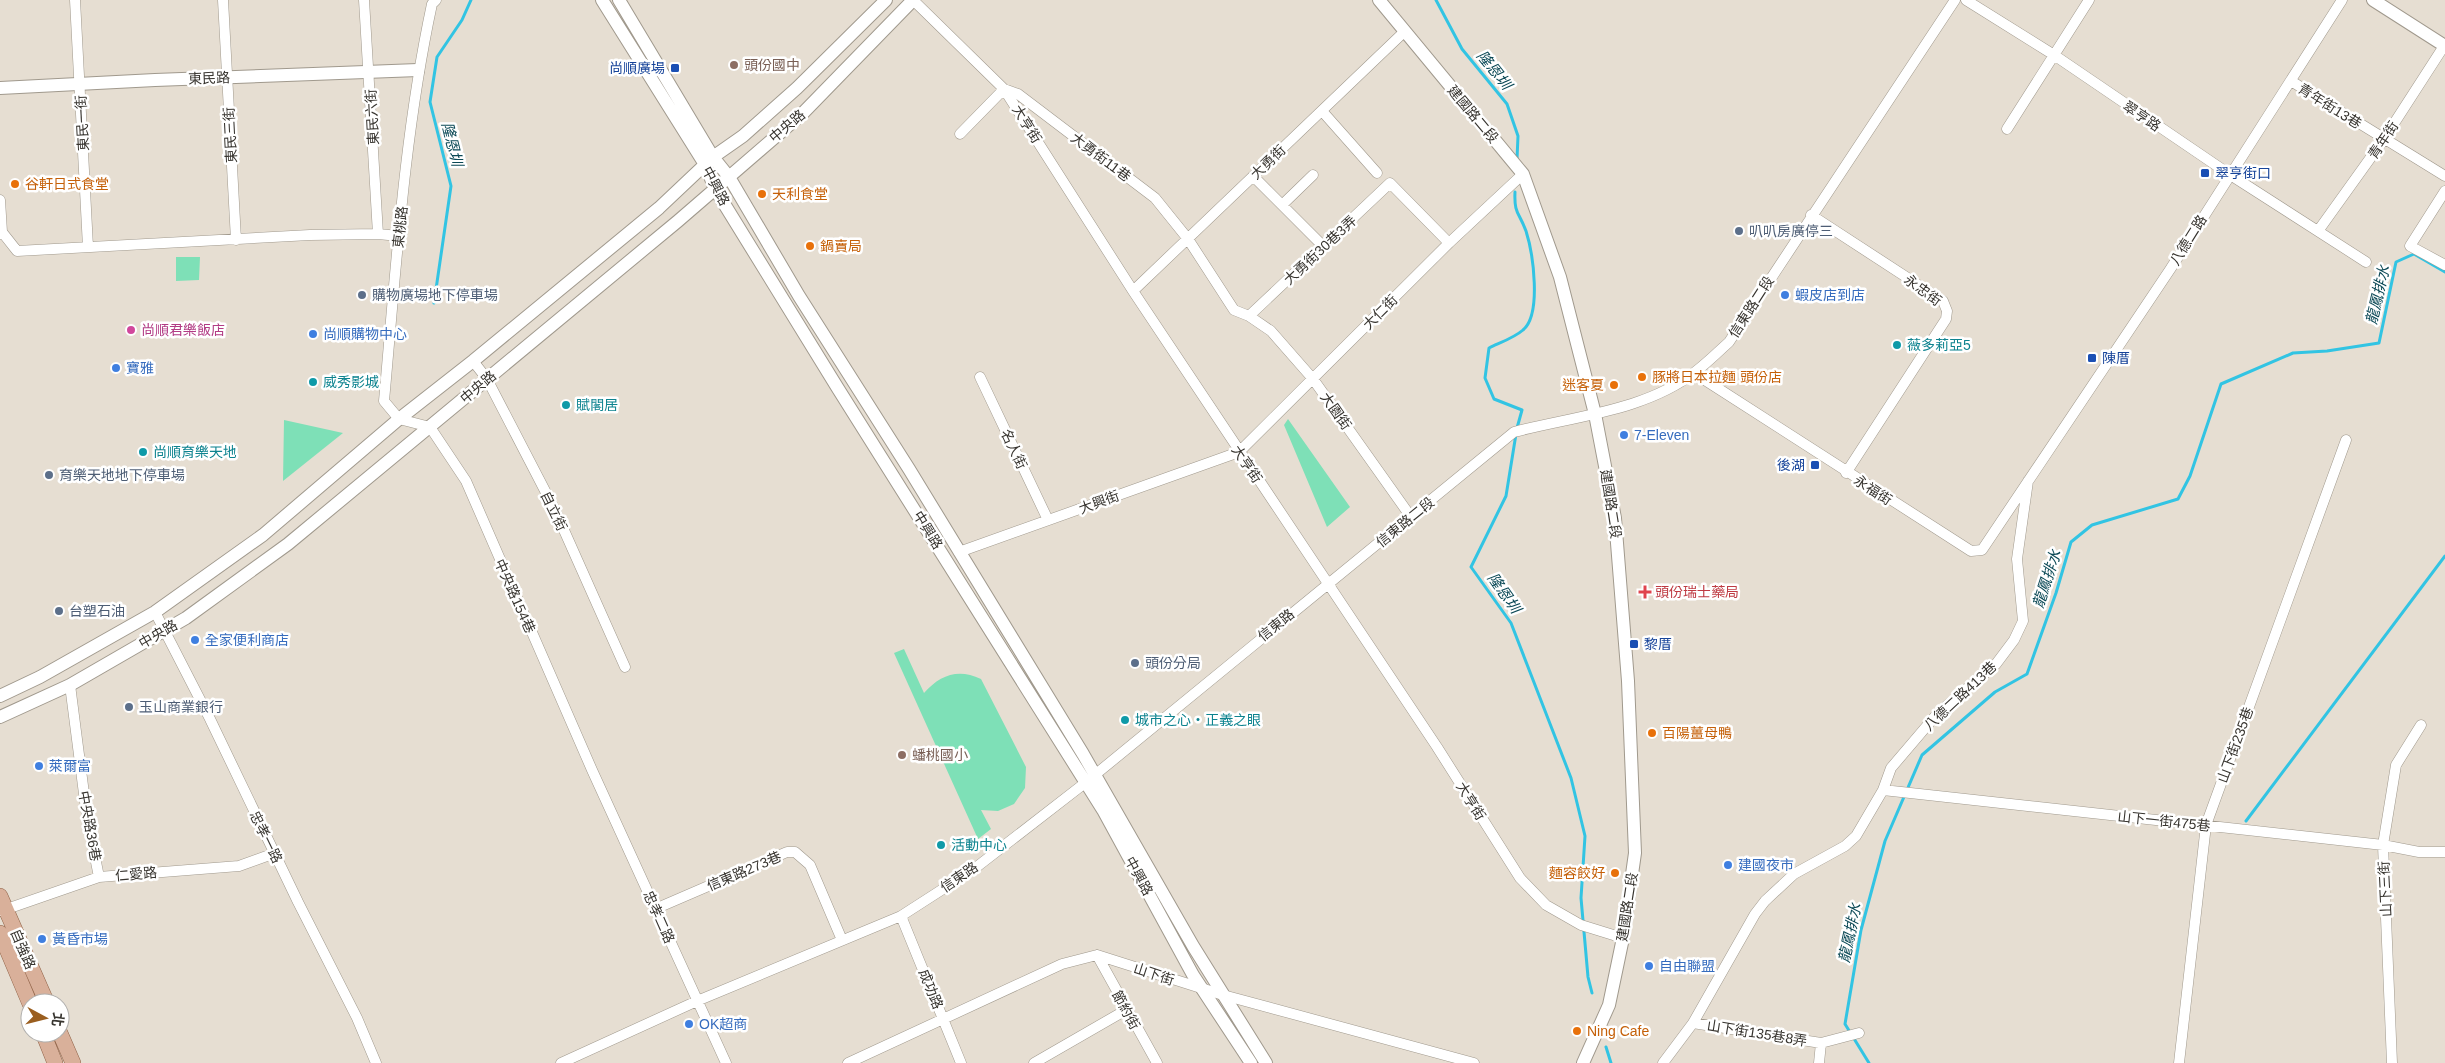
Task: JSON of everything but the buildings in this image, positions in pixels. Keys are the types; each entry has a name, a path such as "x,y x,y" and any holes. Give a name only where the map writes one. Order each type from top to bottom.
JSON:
{"main road":[{"name":"自強路","path":"2,905 42,993"},
{"name":"自強路","path":"0,933 25,993"},
{"path":"47,1043 55,1063"},
{"path":"64,1043 73,1063"}],"street":[{"name":"東民一街","path":"75,0 88,246"},
{"name":"東民三街","path":"223,0 236,240"},
{"name":"東民六街","path":"364,0 370,72 378,234"},
{"name":"東桃路","path":"399,419 384,401 399,236 418,70 432,4 436,0"},
{"name":"中興路","path":"602,0 709,162 729,177 799,296 959,552 1089,779 1103,810 1202,989 1251,1063"},
{"name":"中興路","path":"619,0 709,162 716,189 1266,1063"},
{"name":"中央路","path":"0,696 40,678 155,612 264,535 399,419 473,361 659,208 709,162 743,136 797,88 886,0"},
{"name":"中央路","path":"0,717 70,685 186,618 288,544 716,189 803,113 913,0"},
{"name":"大亨街","path":"913,0 1004,89 1239,452 1438,747 1520,878 1546,905 1584,926 1623,938"},
{"name":"建國路二段","path":"1379,0 1523,174 1560,277 1595,414 1615,518 1628,681 1635,853 1623,938 1609,1005 1583,1063"},
{"name":"信東路二段","path":"1327,583 1517,431 1595,414 1653,396 1694,373 1729,342 1955,0"},
{"name":"翠亨路","path":"1966,0 2366,262"},
{"path":"2007,128 2089,0"},
{"name":"八德二路","path":"2029,478 2102,372 2229,174 2291,82 2342,0"},
{"path":"2373,0 2445,46"},
{"name":"大勇街","path":"1133,291 1404,32"},
{"name":"青年街","path":"2318,231 2384,139 2445,46"},
{"name":"東民路","path":"0,88 80,83 418,70"},
{"name":"青年街13巷","path":"2291,82 2445,176"},
{"path":"960,134 1004,89"},
{"name":"大勇街11巷","path":"1004,89 1018,94 1155,198 1188,239 1234,310 1249,316"},
{"path":"1322,111 1376,173"},
{"name":"大仁街","path":"1239,452 1449,243 1523,174"},
{"path":"1282,205 1313,175"},
{"path":"1253,176 1324,247"},
{"name":"大勇街30巷3弄","path":"1249,316 1390,183 1449,243"},
{"path":"2445,191 2410,246 2445,265"},
{"path":"0,200 1,233 17,251 88,246 378,234 399,236"},
{"name":"永忠街","path":"1812,215 1943,301 1947,311 1946,320 1846,473"},
{"path":"786,303 799,296"},
{"name":"大園街","path":"1249,316 1270,332 1314,379 1411,517"},
{"name":"自立街","path":"473,361 487,379 555,510 625,667"},
{"name":"永福街","path":"1694,373 1846,473 1971,551 1982,550 2029,478"},
{"name":"名人街","path":"980,377 1048,520"},
{"path":"399,419 430,427"},
{"name":"中央路154巷","path":"430,427 466,481 592,770"},
{"name":"山下街235巷","path":"2179,1063 2206,825 2346,440"},
{"name":"大興街","path":"959,552 1239,452"},
{"name":"八德二路413巷","path":"1663,1063 1693,1023 1755,914 1765,901 1794,874 1845,846 1856,836 1888,790 1891,768 1937,714 1996,664 2014,640 2023,621 2017,559 2029,478"},
{"name":"信東路","path":"561,1063 697,1001 901,916 974,869 1089,779 1327,583"},
{"name":"忠孝一路","path":"155,612 357,1018 376,1063"},
{"name":"中央路36巷","path":"70,685 87,818 100,877"},
{"name":"山下三街","path":"2392,1063 2383,845 2396,765 2421,725"},
{"name":"忠孝二路","path":"592,770 726,1063"},
{"name":"山下一街475巷","path":"1888,790 1910,794 2383,845 2419,852 2445,852"},
{"name":"信東路273巷","path":"655,908 787,852 795,852 810,865 842,940"},
{"name":"仁愛路","path":"2,905 100,877 238,866 275,853"},
{"name":"成功路","path":"901,916 961,1063"},
{"path":"848,1063 944,1021 1062,964 1097,955"},
{"name":"山下街","path":"1097,955 1202,989 1474,1063"},
{"name":"節約街","path":"1097,955 1157,1063"},
{"path":"1034,1063 1126,1010"},
{"name":"山下街135巷8弄","path":"1693,1023 1821,1043"},
{"path":"1819,1063 1821,1043 1857,1033"}],"green space":[{"path":"176,257 200,257 199,280 176,281"},
{"path":"1288,419 1350,507 1327,527 1284,425"},
{"path":"284,420 343,433 283,481"},
{"path":"904,649 924,693 936,682 950,675 965,674 981,679 1026,767 1025,788 1014,804 998,811 981,810 991,829 978,839 894,653"}],"waterway":[{"name":"隆恩圳","path":"434,303 451,186 430,102 437,57 462,20 471,0"},
{"name":"隆恩圳","path":"1436,0 1462,49 1507,104 1518,136 1517,159"},
{"name":"隆恩圳","path":"1515,192 1516,209 1526,231 1531,254 1534,283 1532,311 1529,322 1523,330 1489,348 1485,378 1494,399 1522,410 1517,428"},
{"name":"龍鳳排水","path":"1869,1063 1845,1024 1861,930 1885,841 1922,755 1995,692 2027,674 2056,593 2071,542 2092,525 2178,499 2190,476 2221,384 2293,353 2327,351 2379,343 2396,262 2414,254 2445,272"},
{"name":"隆恩圳","path":"1516,434 1506,496 1471,567 1511,623 1571,778 1585,836 1581,898 1588,977 1592,993"},
{"path":"2246,821 2445,556"},
{"name":"隆恩圳","path":"1606,1047 1611,1063"}],"place":[{"name":"頭份國中","path":"734,65"},
{"name":"尚順廣場","path":"675,68"},
{"name":"翠亨街口","path":"2205,173"},
{"name":"谷軒日式食堂","path":"15,184"},
{"name":"天利食堂","path":"762,194"},
{"name":"叭叭房廣停三","path":"1739,231"},
{"name":"鍋賣局","path":"810,246"},
{"name":"購物廣場地下停車場","path":"362,295"},
{"name":"蝦皮店到店","path":"1785,295"},
{"name":"尚順君樂飯店","path":"131,330"},
{"name":"尚順購物中心","path":"313,334"},
{"name":"薇多莉亞5","path":"1897,345"},
{"name":"陳厝","path":"2092,358"},
{"name":"寶雅","path":"116,368"},
{"name":"豚將日本拉麵 頭份店","path":"1642,377"},
{"name":"威秀影城","path":"313,382"},
{"name":"迷客夏","path":"1614,385"},
{"name":"賦閣居","path":"566,405"},
{"name":"7-Eleven","path":"1624,435"},
{"name":"尚順育樂天地","path":"143,452"},
{"name":"後湖","path":"1815,465"},
{"name":"育樂天地地下停車場","path":"49,475"},
{"name":"頭份瑞士藥局","path":"1645,592"},
{"name":"台塑石油","path":"59,611"},
{"name":"全家便利商店","path":"195,640"},
{"name":"黎厝","path":"1634,644"},
{"name":"頭份分局","path":"1135,663"},
{"name":"玉山商業銀行","path":"129,707"},
{"name":"城市之心‧正義之眼","path":"1125,720"},
{"name":"百陽薑母鴨","path":"1652,733"},
{"name":"蟠桃國小","path":"902,755"},
{"name":"萊爾富","path":"39,766"},
{"name":"活動中心","path":"941,845"},
{"name":"建國夜市","path":"1728,865"},
{"name":"麵容餃好","path":"1615,873"},
{"name":"黃昏市場","path":"42,939"},
{"name":"自由聯盟","path":"1649,966"},
{"name":"OK超商","path":"689,1024"},
{"name":"Ning Cafe","path":"1577,1031"}]}
